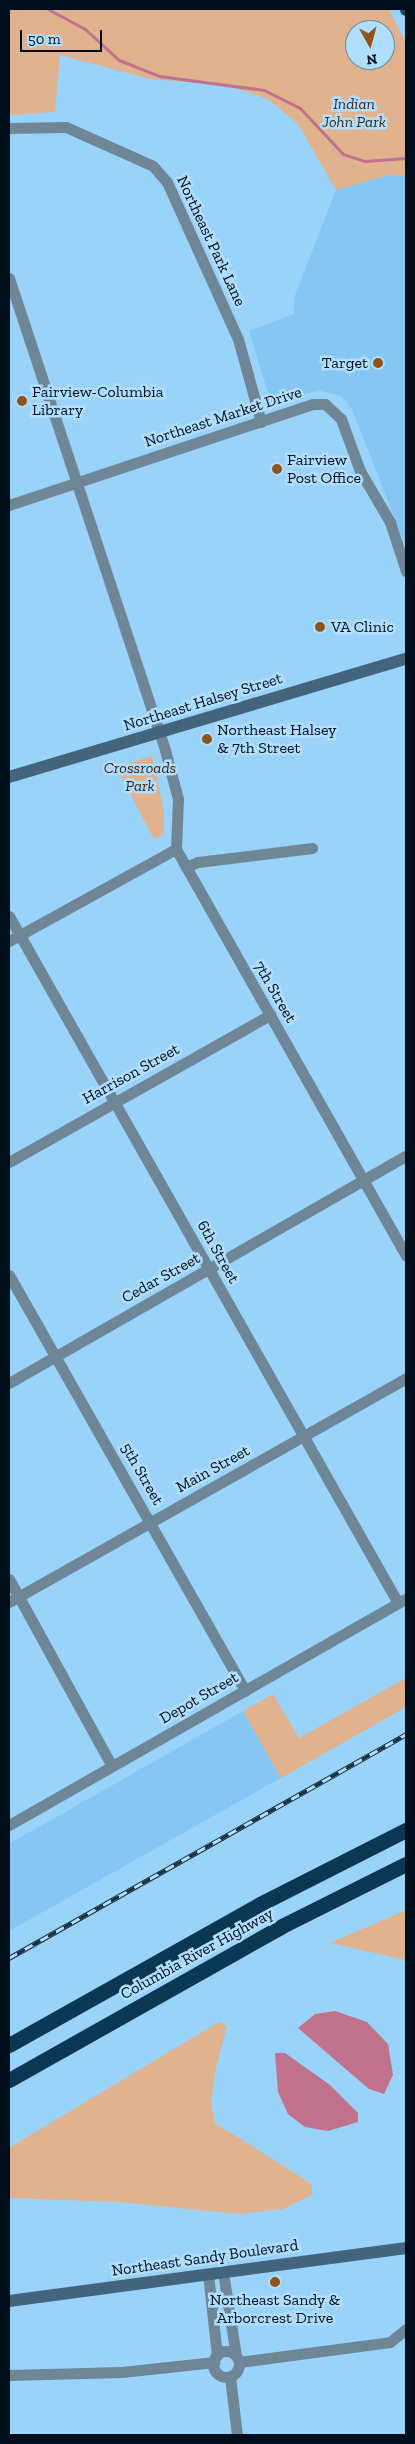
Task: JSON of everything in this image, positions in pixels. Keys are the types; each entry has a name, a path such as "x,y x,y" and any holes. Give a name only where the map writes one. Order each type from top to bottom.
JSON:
{"highway":[{"name":"Columbia River Highway","path":"9,2045 260,1904 406,1830"},
{"name":"Columbia River Highway","path":"9,2080 274,1931 406,1864"}],"main road":[{"name":"Northeast Halsey Street","path":"9,777 406,659"},
{"name":"Northeast Sandy Boulevard","path":"9,2301 406,2248"}],"street":[{"name":"Northeast Park Lane","path":"9,128 66,127 153,166 167,182 238,339 262,422"},
{"path":"9,278 159,732 178,799 176,849 14,938"},
{"name":"Northeast Market Drive","path":"9,505 313,404 334,408 360,471 384,510 406,571"},
{"path":"186,867 198,862 312,848"},
{"name":"7th Street","path":"176,849 406,1255"},
{"name":"6th Street","path":"9,916 14,938 114,1102 303,1436 402,1601"},
{"name":"Harrison Street","path":"9,1162 270,1015"},
{"name":"Cedar Street","path":"9,1383 406,1156"},
{"name":"5th Street","path":"9,1275 152,1522 245,1690"},
{"name":"Main Street","path":"14,1600 406,1378"},
{"path":"9,1579 14,1600 112,1766"},
{"name":"Depot Street","path":"9,1825 402,1601"},
{"path":"223,2272 238,2359 230,2377 237,2435"},
{"path":"208,2274 218,2374 230,2377"},
{"path":"9,2375 122,2372 215,2359 229,2352 238,2359 390,2342 406,2329"}],"shaded area":[{"path":"389,175 406,176 406,547 352,409 341,396 317,390 272,406 249,331 294,314 294,298 336,190"},
{"path":"243,1711 281,1778 9,1931 9,1844"},
{"path":"335,2011 367,2022 388,2044 393,2075 384,2094 369,2089 298,2028 315,2014"},
{"path":"275,2053 285,2053 330,2085 358,2113 358,2122 328,2131 305,2127 288,2114 278,2092"}],"green space":[{"name":"Indian John Park","path":"9,9 389,9 394,20 345,20 345,70 395,70 395,21 406,43 406,176 389,175 336,190 298,124 268,99 226,85 150,79 60,55 55,112 9,115"},
{"name":"Crossroads Park","path":"152,756 164,811 164,834 154,839 116,767"},
{"path":"406,1678 406,1707 281,1778 243,1711 273,1694 299,1738"},
{"path":"406,1910 406,1960 330,1943"},
{"path":"219,2022 227,2026 216,2068 211,2103 215,2123 312,2184 312,2195 283,2209 239,2214 118,2202 9,2198 9,2148"}],"waterway":[{"path":"48,9 85,29 119,60 159,76 264,90 300,108 343,154 365,161 406,158"}],"railway":[{"path":"9,1958 406,1734"}],"place":[{"name":"Target","path":"378,363"},
{"name":"Fairview-Columbia Library","path":"22,401"},
{"name":"Fairview Post Office","path":"277,469"},
{"name":"VA Clinic","path":"320,627"},
{"name":"Northeast Halsey & 7th Street","path":"207,739"},
{"name":"Northeast Sandy & Arborcrest Drive","path":"275,2282"}]}
